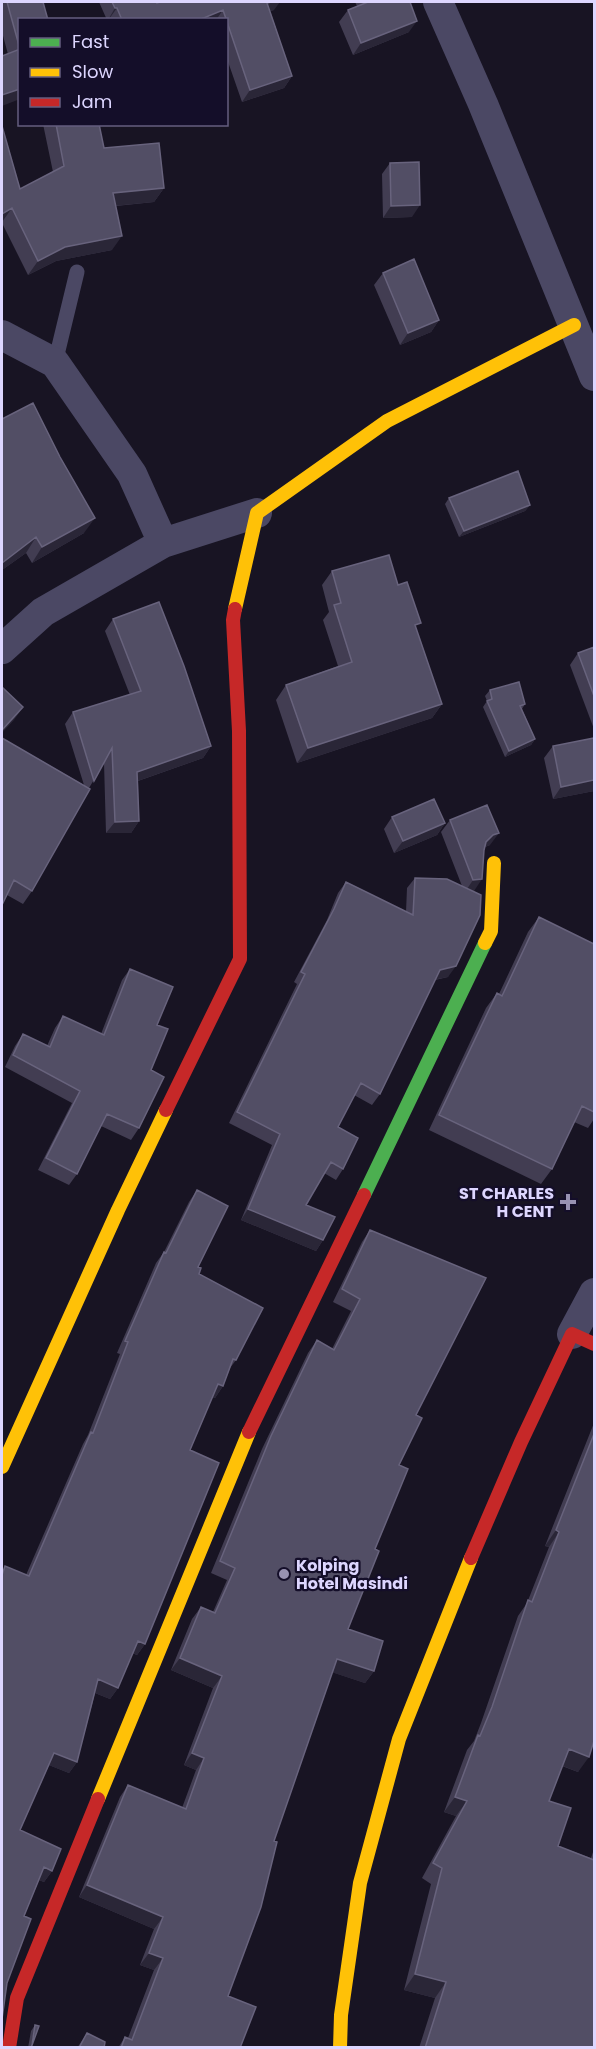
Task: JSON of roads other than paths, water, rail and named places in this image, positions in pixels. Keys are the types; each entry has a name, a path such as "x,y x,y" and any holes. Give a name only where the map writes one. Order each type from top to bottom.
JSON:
{"street":[{"path":"438,2 483,104 594,376"},
{"path":"2,649 43,612 163,543 257,513 387,421 574,325"},
{"path":"2,335 55,363 132,474 163,543"},
{"path":"2,1467 118,1210 240,959 239,732 233,620 257,513"},
{"path":"9,2048 17,1998 245,1441 491,931 495,863"},
{"path":"340,2048 341,2015 360,1883 399,1739 456,1593 512,1463 583,1339 594,1293"}],"lane":[{"path":"55,363 77,272"}],"place":[{"name":"ST CHARLES H CENT","path":"568,1202"},
{"name":"Kolping Hotel Masindi","path":"284,1574"}]}
